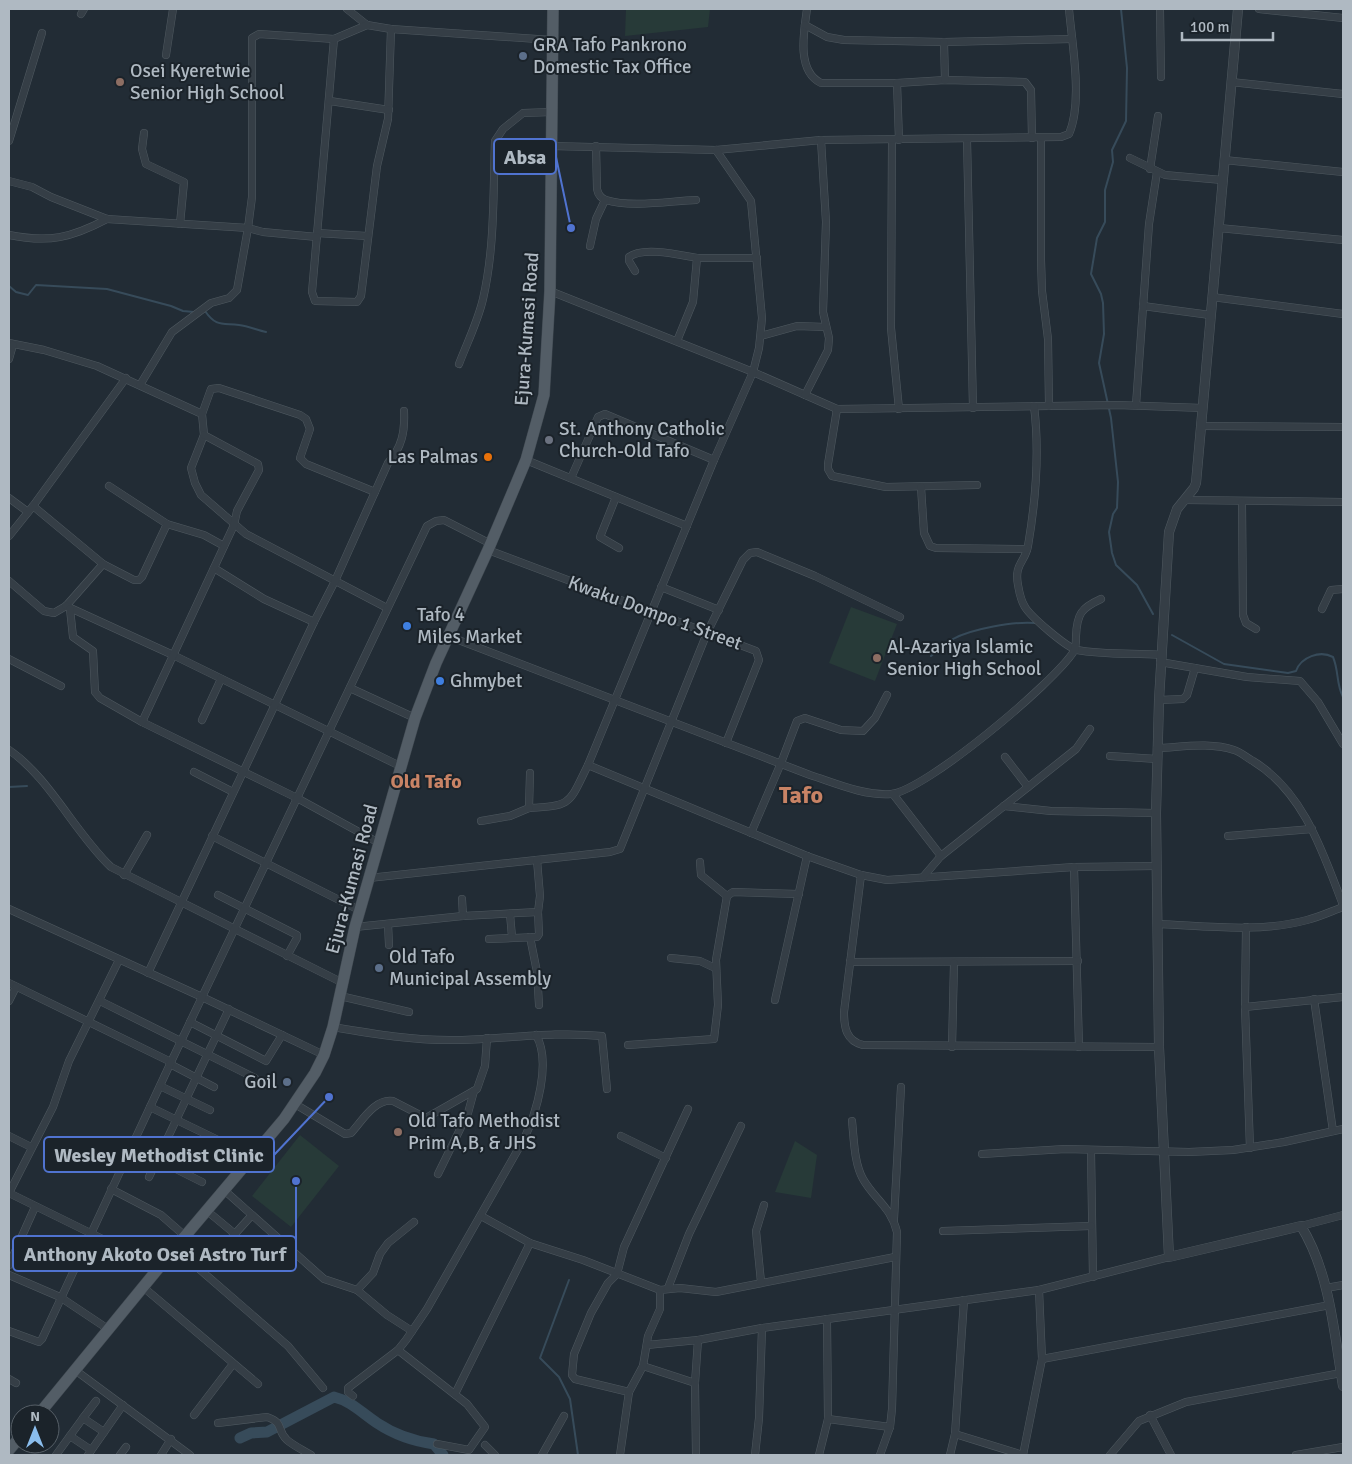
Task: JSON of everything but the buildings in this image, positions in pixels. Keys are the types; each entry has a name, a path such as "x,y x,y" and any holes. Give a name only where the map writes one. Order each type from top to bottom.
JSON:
{"main road":[{"name":"Ejura-Kumasi Road","path":"47,1404 295,1104 324,1055 333,1026 368,878 415,718 448,636 490,547 526,460 544,395 550,291 553,9"}],"street":[{"path":"166,54 173,9"},
{"path":"347,9 367,25 391,29 552,40"},
{"path":"807,9 805,57 808,73 813,79 821,83 896,83 944,80 1025,82 1030,90 1032,138"},
{"path":"551,146 716,150 821,140 895,141 1061,137 1069,134 1073,125 1075,92 1069,9"},
{"path":"1160,9 1161,78"},
{"path":"1168,1257 1159,1047 1157,924 1156,812 1161,658 1169,532 1173,517 1196,483 1238,9"},
{"path":"1259,9 1343,18"},
{"path":"805,24 827,37 844,40 944,42 1072,39"},
{"path":"140,385 172,332 211,303 229,298 237,290 252,197 252,38 259,34 334,39 367,25"},
{"path":"334,39 313,297 318,301 357,302 361,296 367,236 389,110 391,29"},
{"path":"9,141 42,33"},
{"path":"944,42 944,80"},
{"path":"1231,82 1343,94"},
{"path":"896,83 891,328 899,409"},
{"path":"330,101 389,110"},
{"path":"459,364 481,307 488,276 493,217 495,141 497,135 523,114 552,112"},
{"path":"1136,405 1158,116"},
{"path":"144,133 142,149 146,164 184,182 180,224"},
{"path":"1041,138 1041,260 1042,291 1048,339 1049,406"},
{"path":"967,139 973,408"},
{"path":"804,395 828,350 826,327 822,312 826,222 821,140"},
{"path":"596,146 597,189 599,195 605,200 621,202 696,200"},
{"path":"481,821 510,816 529,808 560,805 570,801 588,766 714,460 753,372 761,336 758,258 751,201 716,150"},
{"path":"1130,158 1153,170 1222,180"},
{"path":"1224,160 1343,172"},
{"path":"9,181 32,187 51,197 107,219 248,228 264,232 367,236"},
{"path":"590,246 596,219 605,200"},
{"path":"9,235 49,240 64,238 82,233 107,219"},
{"path":"1219,228 1343,240"},
{"path":"635,271 629,257 638,252 655,252 697,258 758,258"},
{"path":"677,341 693,302 697,258"},
{"path":"550,291 753,372 837,410 1099,405 1203,408"},
{"path":"1212,297 1343,314"},
{"path":"1144,306 1210,314"},
{"path":"761,336 797,326 826,327"},
{"path":"9,359 11,344 44,350 126,378 202,414"},
{"path":"9,536 31,509 126,378"},
{"path":"9,1331 39,1342 387,608 246,534 202,495 192,475 191,468 204,435 202,414 211,390 214,388 300,415 306,419 310,429 300,458 306,464 374,492"},
{"path":"1034,406 1038,458 1027,549 1020,560 1017,572 1022,602 1037,620 1075,650 1161,658 1195,668 1247,677 1300,681 1318,702 1343,744"},
{"path":"837,410 828,464 828,469 832,476 886,487 977,485"},
{"path":"148,972 314,622 336,582 374,492 388,463 398,451 405,429 404,411"},
{"path":"571,478 598,417 605,414 714,460"},
{"path":"1202,426 1343,427"},
{"path":"142,722 234,525 237,511 259,466 251,459 204,435"},
{"path":"526,460 687,526"},
{"path":"109,486 167,524 204,535 224,546"},
{"path":"921,487 924,533 930,546 936,548 1027,549"},
{"path":"616,497 600,537 619,548"},
{"path":"9,498 31,509 104,564 120,574 139,580 151,561 167,524"},
{"path":"1184,500 1343,502"},
{"path":"1242,502 1243,615 1246,623 1256,629"},
{"name":"Kwaku Dompo 1 Street","path":"387,608 427,526 431,522 444,520 490,547 651,613 756,651 760,656 726,743"},
{"path":"368,878 620,849 707,633 743,560 750,553 757,552 815,576 900,617"},
{"path":"9,581 48,613 54,613 68,607 104,564"},
{"path":"214,568 264,598 314,622"},
{"path":"661,587 718,610"},
{"path":"1322,609 1331,590 1343,589"},
{"path":"448,636 670,723 848,787 880,794 893,794 918,784 1038,693 1075,650 1080,613 1086,606 1101,599"},
{"path":"68,607 174,655 274,706 400,766"},
{"path":"68,607 73,637 93,651 95,692 100,698 142,722 298,798 379,843"},
{"path":"9,659 61,686"},
{"path":"1159,700 1183,699 1187,695 1195,668"},
{"path":"202,720 221,679"},
{"path":"350,688 415,718"},
{"path":"751,832 799,719 805,718 841,730 863,731 876,718 887,695"},
{"path":"923,877 941,856 1076,749 1090,729"},
{"path":"1157,748 1205,746 1236,750 1261,766 1284,785 1312,829 1343,906 1300,922 1246,927 1157,924"},
{"path":"9,750 27,765 100,857 111,867 343,983"},
{"path":"1110,756 1157,759"},
{"path":"1005,757 1028,787"},
{"path":"588,766 807,856 861,875 887,880 1074,867 1157,866"},
{"path":"194,772 233,792"},
{"path":"529,808 530,774"},
{"path":"893,794 941,856"},
{"path":"1004,806 1051,811 1156,812"},
{"path":"1228,836 1312,829"},
{"path":"124,874 147,835"},
{"path":"212,836 360,911"},
{"path":"775,1000 807,856"},
{"path":"489,940 512,937 536,937 539,934 538,912 540,896 537,860"},
{"path":"700,862 701,875 727,896"},
{"path":"1074,867 1080,1047"},
{"path":"861,875 844,1023 848,1035 854,1041 863,1044 952,1046 1159,1047"},
{"path":"628,1045 714,1039 718,1006 715,968 717,943 727,896 733,892 799,894"},
{"path":"218,895 296,935 297,938 287,956"},
{"path":"462,899 463,916"},
{"path":"9,909 229,1009 324,1055"},
{"path":"355,927 463,916 538,912"},
{"path":"510,914 512,937"},
{"path":"388,924 389,946"},
{"path":"1246,927 1245,1007 1250,1148"},
{"path":"530,937 537,972 539,1005"},
{"path":"671,958 700,961 715,968"},
{"path":"119,960 69,1060 53,1107 9,1193 133,1254"},
{"path":"850,962 1078,961"},
{"path":"952,1046 954,963"},
{"path":"9,1001 12,985 170,1063 214,1087"},
{"path":"340,996 409,1012"},
{"path":"1245,1007 1343,997"},
{"path":"1314,999 1333,1131"},
{"path":"100,1001 254,1078"},
{"path":"149,1177 218,1036 229,1009"},
{"path":"190,1022 266,1061 282,1035"},
{"path":"333,1026 390,1037 458,1040 562,1034 604,1037 607,1088"},
{"path":"353,1396 348,1392 348,1388 398,1350 412,1331 509,1168 535,1113 541,1076 542,1052 536,1035"},
{"path":"295,1104 345,1134 351,1134 380,1102 393,1101 422,1118 426,1118 479,1087 485,1066 487,1038"},
{"path":"160,1086 210,1110"},
{"path":"880,1455 890,1426 896,1310 896,1232 894,1220 901,1087"},
{"path":"438,1174 465,1120 474,1091"},
{"path":"150,1106 218,1140"},
{"path":"629,1392 575,1379 572,1375 574,1354 591,1313 617,1274 624,1248 688,1109"},
{"path":"852,1121 859,1170 863,1180 894,1220"},
{"path":"668,1288 689,1234 741,1126"},
{"path":"982,1154 1064,1149 1163,1152 1250,1148 1343,1129"},
{"path":"9,1136 31,1147"},
{"path":"622,1136 666,1158"},
{"path":"130,1149 158,1160 202,1182"},
{"path":"1091,1151 1092,1277"},
{"path":"111,1189 161,1215 185,1236"},
{"path":"224,1190 324,1279 357,1290 387,1315 412,1331"},
{"path":"761,1282 756,1231 764,1205"},
{"path":"9,1265 35,1207"},
{"path":"206,1210 235,1234"},
{"path":"215,1256 252,1215"},
{"path":"646,1345 698,1340 762,1328 1039,1290 1343,1215"},
{"path":"480,1216 530,1243 583,1260 660,1290 668,1288 716,1292 896,1257"},
{"path":"357,1290 373,1273 380,1254 388,1243 414,1222"},
{"path":"943,1231 1091,1226"},
{"path":"1301,1226 1309,1239 1326,1288 1343,1386"},
{"path":"455,1394 530,1243"},
{"path":"175,1248 288,1346 323,1388"},
{"path":"9,1275 60,1297 108,1329"},
{"path":"1326,1288 1343,1285"},
{"path":"143,1287 258,1384"},
{"path":"620,1455 629,1392 642,1366 646,1345 660,1309 660,1290"},
{"path":"955,1434 1023,1455 1042,1359 1039,1290"},
{"path":"950,1455 955,1434 964,1300"},
{"path":"1042,1359 1330,1305"},
{"path":"819,1455 828,1419 827,1319"},
{"path":"755,1455 759,1418 762,1328"},
{"path":"696,1455 695,1383 698,1340"},
{"path":"398,1350 413,1364 455,1394 476,1414 485,1429 469,1450 437,1444"},
{"path":"194,1416 233,1364"},
{"path":"642,1366 695,1383"},
{"path":"75,1370 122,1406 172,1439 190,1455"},
{"path":"1110,1455 1139,1421 1186,1402 1341,1373"},
{"path":"56,1455 96,1401"},
{"path":"70,1436 89,1453 122,1406"},
{"path":"1150,1415 1172,1455"},
{"path":"542,1455 564,1416"},
{"path":"218,1423 267,1417 281,1427 286,1439 311,1455"},
{"path":"83,1418 104,1432"},
{"path":"828,1419 890,1426"},
{"path":"161,1455 172,1439"},
{"path":"485,1445 494,1455"},
{"path":"120,1455 126,1447"},
{"path":"1296,1455 1343,1447"}],"green space":[{"path":"626,9 710,9 708,27 625,36"},
{"path":"851,607 897,624 875,681 829,663"},
{"path":"300,1135 339,1166 291,1227 252,1196"},
{"path":"795,1141 817,1155 811,1198 775,1192"}],"waterway":[{"path":"1121,9 1127,68 1126,121 1112,150 1113,162 1105,190 1105,222 1097,238 1091,274 1101,294 1103,303 1104,334 1099,363 1111,418 1118,482 1117,508 1113,514 1109,532 1112,553 1116,565 1137,585 1153,614"},
{"path":"9,286 16,292 28,295 36,285 107,289 183,311 194,312"},
{"path":"205,311 216,322 266,332"},
{"path":"931,656 961,635 1005,625 1035,623"},
{"path":"1172,635 1224,664 1288,673 1296,671 1302,662 1312,656 1328,655 1333,657 1343,697"},
{"path":"9,787 27,786"},
{"path":"569,1280 540,1358 559,1377 570,1399 578,1455"},
{"path":"240,1438 251,1433 267,1432 334,1397 351,1404 390,1431 411,1439 434,1444 443,1455"}],"place":[{"name":"GRA Tafo Pankrono Domestic Tax Office","path":"523,56"},
{"name":"Osei Kyeretwie Senior High School","path":"120,82"},
{"name":"Absa","path":"571,228"},
{"name":"St. Anthony Catholic Church-Old Tafo","path":"549,440"},
{"name":"Las Palmas","path":"488,457"},
{"name":"Tafo 4 Miles Market","path":"407,626"},
{"name":"Al-Azariya Islamic Senior High School","path":"877,658"},
{"name":"Ghmybet","path":"440,681"},
{"name":"Old Tafo Municipal Assembly","path":"379,968"},
{"name":"Goil","path":"287,1082"},
{"name":"Wesley Methodist Clinic","path":"329,1097"},
{"name":"Old Tafo Methodist Prim A,B, & JHS","path":"398,1132"},
{"name":"Anthony Akoto Osei Astro Turf","path":"296,1181"}],"district":[{"name":"Old Tafo","path":"426,781"},
{"name":"Tafo","path":"801,795"}]}
